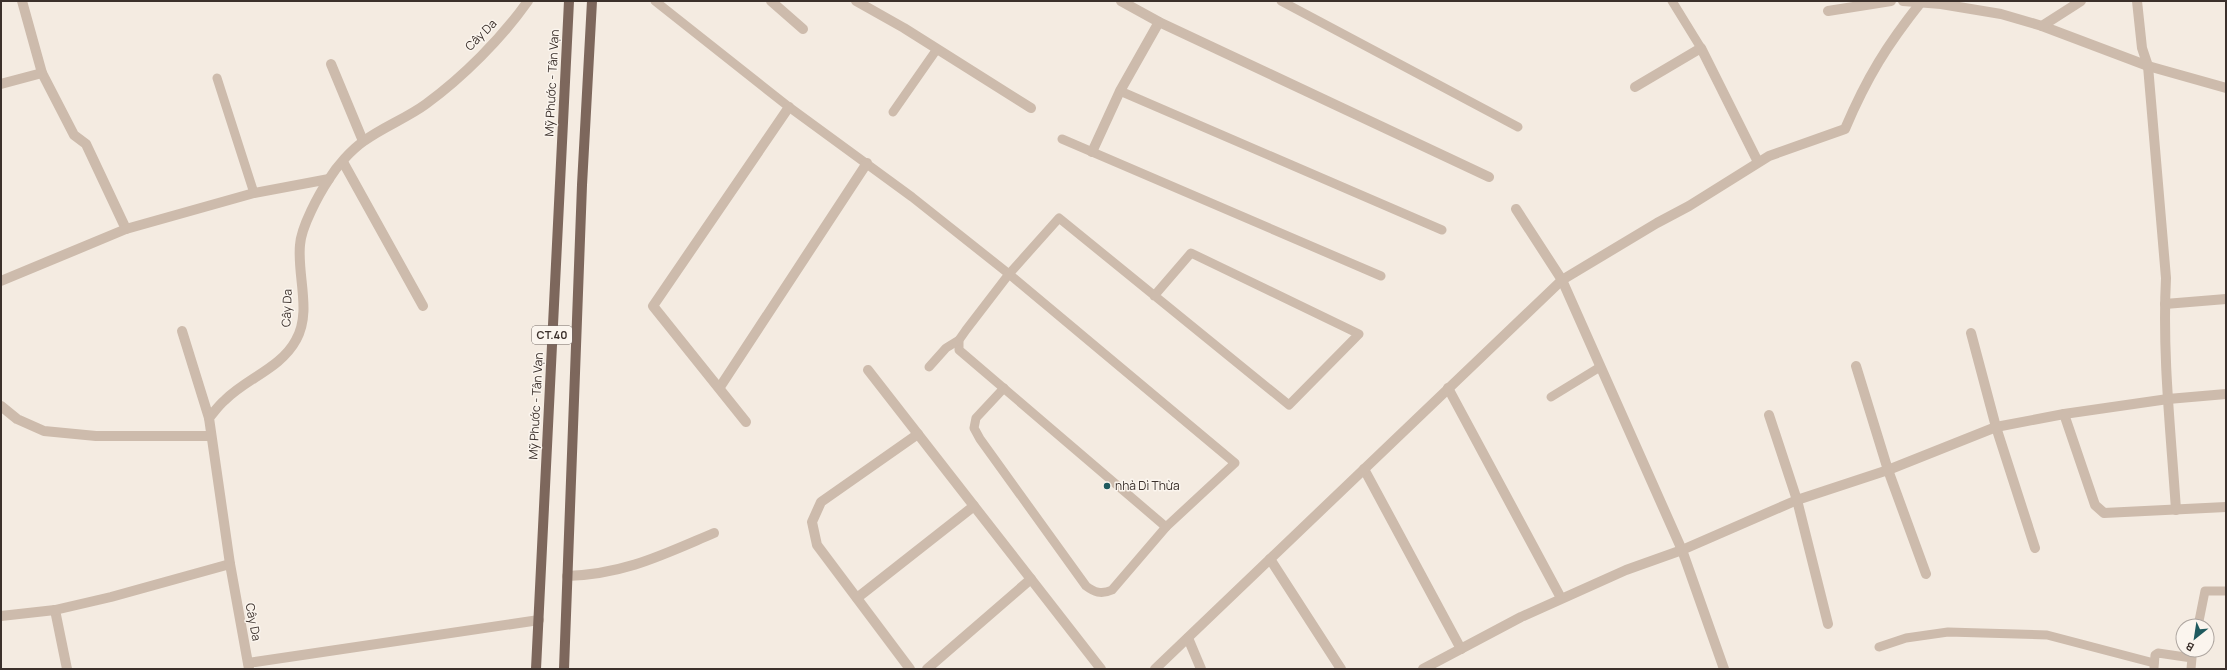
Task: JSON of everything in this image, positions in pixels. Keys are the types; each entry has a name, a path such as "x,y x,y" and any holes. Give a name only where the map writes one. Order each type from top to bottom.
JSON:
{"main road":[{"name":"Mỹ Phước - Tân Vạn","path":"536,669 569,1"},
{"name":"CT.40","path":"564,669 582,185 592,1"}],"street":[{"path":"22,1 42,73 74,135 86,144 126,229"},
{"name":"Cây Da","path":"248,666 230,564 209,418 225,400 278,362 290,351 297,339 302,326 303,300 300,269 300,244 307,220 329,179 363,141 426,104 453,81 516,18 528,1"},
{"path":"771,1 803,29"},
{"path":"856,1 937,49 1031,108"},
{"path":"1121,1 1159,22 1489,177"},
{"path":"1828,11 1891,1"},
{"path":"1903,1 1983,10 2042,26 2148,66 2226,88"},
{"path":"2042,26 2081,1"},
{"path":"2137,1 2142,48 2148,66 2166,278 2164,304 2168,399 2176,510"},
{"path":"1155,669 1562,280 1657,223 1689,206 1758,162 1791,146 1845,129 1860,92 1875,65 1922,2"},
{"path":"1092,152 1120,91 1159,22"},
{"path":"1635,87 1701,48 1758,162"},
{"path":"331,64 363,141"},
{"path":"1,84 42,73"},
{"path":"746,422 720,387 653,306 789,108"},
{"path":"343,162 423,306"},
{"path":"720,387 867,163"},
{"path":"1,281 126,229 254,193 329,179"},
{"path":"1516,209 1562,280 1682,550 1724,669"},
{"path":"2164,304 2226,299"},
{"path":"182,331 209,418"},
{"path":"1970,333 1996,427 2035,548"},
{"path":"1856,366 1888,470 1926,574"},
{"path":"868,370 1101,669"},
{"path":"1448,388 1561,598"},
{"path":"1423,669 1561,598 1626,570 1682,550 1797,500 1888,470 1996,427 2064,414 2168,399 2226,394"},
{"path":"1,406 17,419 44,431 96,436 211,436"},
{"path":"2064,414 2089,489 2095,505 2099,510 2110,514 2226,507"},
{"path":"1769,415 1797,500 1828,624"},
{"path":"910,669 817,546 812,522 821,502 918,434"},
{"path":"1364,469 1461,649"},
{"path":"857,598 974,506"},
{"path":"567,576 595,575 624,569 714,533"},
{"path":"1270,559 1341,669"},
{"path":"1,616 55,610 111,598 230,564"},
{"path":"927,669 1031,579"},
{"path":"55,610 67,669"},
{"path":"248,666 539,620"},
{"path":"1188,638 1201,669"}],"lane":[{"path":"654,1 789,108 867,163 1009,274 1234,463 1166,527 1112,590 1100,593 1086,586 980,439 974,428 976,418 1004,388"},
{"path":"1281,1 1518,127"},
{"path":"1672,1 1701,48"},
{"path":"893,112 937,49"},
{"path":"217,78 254,193"},
{"path":"1120,91 1442,230"},
{"path":"1062,139 1380,276"},
{"path":"929,367 946,348 959,340 1009,274 1058,218 1154,296 1289,405 1359,334 1191,253 1154,296"},
{"path":"959,340 959,350 1166,527"},
{"path":"1551,397 1600,367"},
{"path":"2200,618 2205,591 2226,591"},
{"path":"1879,647 1906,638 1948,632 2047,636 2154,666 2155,655 2158,653 2175,654"},
{"path":"2191,669 2192,658"}],"place":[{"name":"nhà Dì Thừa","path":"1107,486"}]}
